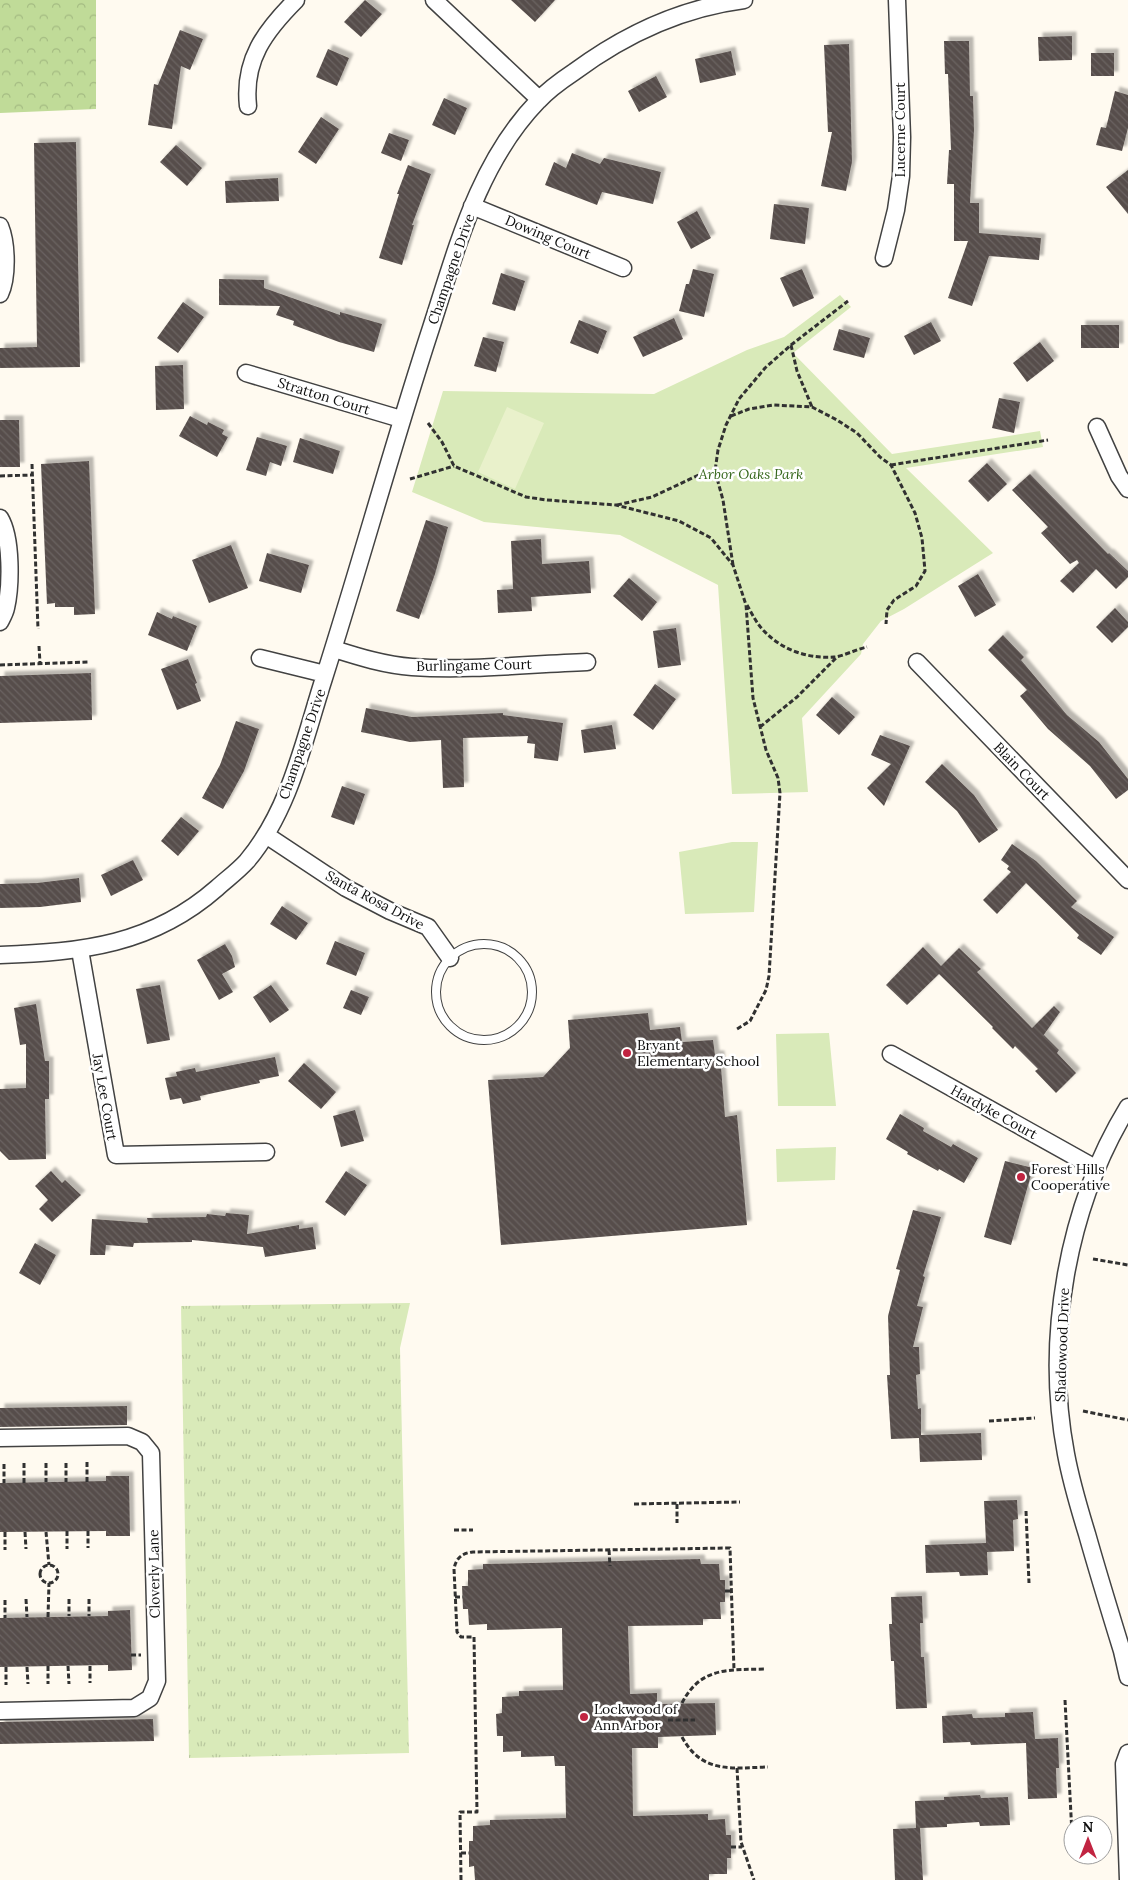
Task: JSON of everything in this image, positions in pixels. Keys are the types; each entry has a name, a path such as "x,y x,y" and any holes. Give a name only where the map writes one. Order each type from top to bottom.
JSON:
{"street":[{"path":"248,106 246,88 249,71 259,45 278,19 296,0"},
{"path":"434,0 539,99"},
{"name":"Champagne Drive","path":"0,955 80,950 111,944 147,933 183,914 245,863 266,835 282,802 296,766 334,649 401,419 472,206 494,160 539,99 603,50 656,23 736,0"},
{"name":"Lucerne Court","path":"884,258 896,210 901,176 902,137 897,0"},
{"name":"Dowing Court","path":"472,206 623,268"},
{"path":"0,226 4,235 5,280 0,294"},
{"name":"Stratton Court","path":"246,373 401,419"},
{"path":"1097,427 1119,476 1128,489"},
{"path":"0,518 7,541 9,582 6,609 0,622"},
{"name":"Burlingame Court","path":"334,649 367,659 410,667 449,668 587,662"},
{"name":"Champagne Drive","path":"260,658 326,674"},
{"name":"Blain Court","path":"917,662 1128,880"},
{"name":"Santa Rosa Drive","path":"266,835 346,888 390,911 428,927 450,958"},
{"name":"Jay Lee Court","path":"80,950 116,1155 266,1152"},
{"name":"Hardyke Court","path":"891,1054 1097,1169"},
{"name":"Shadowood Drive","path":"1128,1107 1097,1169 1079,1214 1069,1253 1062,1293 1058,1375 1060,1412 1074,1492 1122,1650 1128,1677"},
{"name":"Cloverly Lane","path":"0,1438 128,1436 142,1442 151,1452 157,1681 150,1698 134,1708 0,1711"},
{"path":"1128,1753 1124,1764 1128,1880"}],"lane":[{"path":"486,944 505,948 520,960 530,977 533,996 528,1015 515,1030 500,1038 482,1041 465,1037 450,1027 440,1012 436,993 439,974 450,958 466,947 486,944"}],"path":[{"path":"737,1029 750,1022 766,990 769,976 780,793 778,778 766,750 753,698 746,605 733,565 723,500 715,471 718,450 726,425 739,399 765,368 848,300"},
{"path":"791,345 797,371 812,407"},
{"path":"731,416 749,409 773,405 812,407 857,433 880,457 891,465 915,513 922,538 924,572 916,586 894,600 886,610 886,624"},
{"path":"428,423 442,442 454,466"},
{"path":"891,465 1048,440"},
{"path":"32,464 38,629"},
{"path":"410,479 454,466 526,496 547,500 616,505 679,521 711,538 733,565"},
{"path":"616,505 652,496 703,473 715,471"},
{"path":"0,476 32,475"},
{"path":"746,605 764,631 787,650 811,656 836,657"},
{"path":"39,646 40,664"},
{"path":"760,727 797,697 836,657 867,647"},
{"path":"0,665 89,662"},
{"path":"1093,1259 1128,1265"},
{"path":"1083,1411 1128,1420"},
{"path":"989,1421 1035,1418"},
{"path":"87,1462 87,1482"},
{"path":"24,1463 24,1483"},
{"path":"46,1463 46,1482"},
{"path":"66,1463 66,1482"},
{"path":"4,1464 4,1483"},
{"path":"634,1504 740,1502"},
{"path":"677,1503 677,1523"},
{"path":"1026,1511 1029,1583"},
{"path":"454,1530 473,1530"},
{"path":"67,1531 67,1549"},
{"path":"88,1531 88,1548"},
{"path":"5,1532 5,1550"},
{"path":"25,1532 26,1549"},
{"path":"46,1532 49,1565"},
{"path":"462,1880 460,1812 477,1812 474,1637 461,1637 457,1634 455,1565 459,1557 465,1553 730,1548 734,1670"},
{"path":"609,1550 610,1566"},
{"path":"49,1565 57,1569 58,1576 55,1581 49,1583 41,1580 40,1574 43,1566 49,1565"},
{"path":"48,1617 49,1583"},
{"path":"725,1591 731,1591"},
{"path":"455,1598 463,1598"},
{"path":"69,1599 69,1616"},
{"path":"89,1599 89,1616"},
{"path":"5,1600 5,1618"},
{"path":"26,1600 27,1618"},
{"path":"27,1666 28,1684"},
{"path":"48,1666 48,1684"},
{"path":"68,1666 69,1684"},
{"path":"90,1666 90,1683"},
{"path":"6,1667 6,1684"},
{"path":"682,1702 695,1683 715,1672 766,1670"},
{"path":"1065,1700 1071,1815"},
{"path":"668,1720 695,1720"},
{"path":"682,1737 695,1756 716,1766 737,1768 768,1767"},
{"path":"737,1768 739,1825 742,1846 754,1880"},
{"path":"731,1847 742,1846"},
{"path":"461,1853 469,1853"}],"green space":[{"path":"0,0 96,0 96,109 0,113"},
{"name":"Arbor Oaks Park","path":"840,295 851,307 793,353 892,454 1040,431 1043,447 906,468 993,553 904,609 881,621 863,644 861,654 802,718 808,792 732,794 718,585 620,535 484,522 412,492 443,391 654,394 747,350 784,337"},
{"path":"507,407 544,423 515,489 478,472"},
{"path":"732,842 758,842 754,912 685,914 679,852"},
{"path":"829,1033 836,1106 778,1106 776,1034"},
{"path":"836,1147 835,1180 777,1182 776,1149"},
{"path":"410,1303 400,1348 409,1753 189,1758 181,1306"}],"building":[{"path":"365,0 382,14 361,37 344,22"},
{"path":"511,0 555,0 535,22"},
{"path":"180,30 203,39 190,70 181,66 172,129 148,125 154,84 158,85"},
{"path":"1072,36 1072,60 1039,61 1038,37"},
{"path":"944,41 969,41 970,96 973,96 974,130 970,203 979,203 979,233 1041,238 1039,260 989,256 972,306 948,298 968,241 954,241 954,184 947,184 949,150 951,150 948,74 945,74"},
{"path":"849,44 852,162 846,191 821,186 832,132 828,132 824,45"},
{"path":"328,49 349,58 337,86 316,77"},
{"path":"731,51 736,75 700,83 695,59"},
{"path":"1091,53 1114,53 1114,76 1091,76"},
{"path":"656,76 667,97 639,112 628,91"},
{"path":"1115,91 1128,95 1128,128 1122,151 1096,145 1101,127 1106,128"},
{"path":"444,98 467,108 455,135 432,125"},
{"path":"321,117 339,129 316,164 298,152"},
{"path":"389,133 409,140 401,161 381,153"},
{"path":"76,142 80,367 0,368 0,348 37,347 34,143"},
{"path":"176,145 202,168 187,186 160,162"},
{"path":"572,153 600,164 604,158 661,172 653,204 602,192 597,205 545,185 554,162 566,168"},
{"path":"408,165 431,174 412,225 414,225 402,265 379,258 399,194 397,194"},
{"path":"1128,170 1128,214 1106,187"},
{"path":"278,178 279,201 226,203 225,181"},
{"path":"774,204 809,208 805,244 770,239"},
{"path":"697,211 711,238 691,249 677,222"},
{"path":"693,269 714,274 704,317 679,311 686,284 689,284"},
{"path":"802,269 814,298 793,307 780,278"},
{"path":"501,273 525,281 515,311 492,304"},
{"path":"219,279 264,280 264,288 340,315 340,312 382,324 374,352 339,342 293,325 294,321 276,315 280,306 219,305"},
{"path":"183,302 204,317 178,353 157,338"},
{"path":"674,318 683,339 643,357 633,337"},
{"path":"579,320 607,331 598,354 570,343"},
{"path":"931,322 941,341 914,355 904,336"},
{"path":"1081,325 1119,325 1119,348 1081,348"},
{"path":"839,329 870,338 864,358 833,350"},
{"path":"483,337 504,342 496,372 474,366"},
{"path":"1040,342 1054,361 1027,382 1013,363"},
{"path":"183,365 184,409 156,410 155,366"},
{"path":"999,398 1020,402 1014,433 992,428"},
{"path":"190,416 207,425 208,422 224,430 222,434 228,437 217,457 179,436"},
{"path":"0,420 19,420 20,467 0,467"},
{"path":"257,437 287,446 281,466 270,462 266,476 246,470"},
{"path":"300,438 340,451 333,474 293,462"},
{"path":"89,461 95,614 74,615 74,607 55,607 55,603 47,604 41,464"},
{"path":"987,463 1007,484 988,502 968,481"},
{"path":"1030,474 1108,554 1128,571 1128,577 1116,589 1096,569 1073,593 1060,581 1079,563 1077,560 1070,564 1041,533 1048,527 1012,490"},
{"path":"426,520 448,527 435,574 419,619 396,611"},
{"path":"541,539 542,564 589,561 591,593 531,597 532,611 498,613 497,590 513,589 511,541"},
{"path":"231,545 248,588 209,603 192,560"},
{"path":"267,553 309,565 301,593 259,581"},
{"path":"978,574 996,605 975,617 958,586"},
{"path":"629,578 657,602 642,621 613,596"},
{"path":"1115,608 1128,622 1128,627 1112,643 1096,627"},
{"path":"157,612 172,619 173,616 197,626 187,651 148,635"},
{"path":"676,628 681,665 658,668 653,631"},
{"path":"1003,635 1024,657 1021,660 1067,715 1099,742 1128,779 1128,790 1116,799 1090,766 1048,729 1020,696 1027,690 988,650"},
{"path":"188,659 197,683 195,684 201,701 177,710 161,669"},
{"path":"91,673 92,720 0,723 0,676"},
{"path":"655,684 676,699 653,730 633,715"},
{"path":"832,697 855,717 839,735 816,715"},
{"path":"366,708 412,717 503,713 503,715 563,723 558,761 534,758 535,744 527,743 528,736 463,738 464,787 443,788 441,740 410,742 361,732"},
{"path":"236,721 259,729 244,771 223,809 202,798 220,765"},
{"path":"612,725 616,749 584,753 581,730"},
{"path":"880,735 910,746 884,806 867,788 891,764 871,755"},
{"path":"942,764 974,795 998,830 979,843 957,811 925,782"},
{"path":"342,786 365,794 354,825 331,817"},
{"path":"181,817 199,831 178,856 161,841"},
{"path":"1012,844 1036,861 1077,901 1071,907 1114,937 1101,955 1077,938 1079,935 1026,883 997,914 983,900 1011,872 1007,869 1009,866 1001,860"},
{"path":"133,860 143,880 111,896 101,875"},
{"path":"79,878 81,902 40,907 0,908 0,884 37,883"},
{"path":"282,906 308,923 296,940 270,924"},
{"path":"335,941 365,953 356,976 326,964"},
{"path":"225,944 232,956 235,967 222,974 233,992 219,1000 197,960"},
{"path":"923,947 941,966 959,948 981,969 977,972 1032,1028 1054,1006 1060,1012 1043,1036 1059,1050 1057,1053 1076,1073 1056,1093 1035,1071 1038,1069 1015,1046 1013,1049 939,974 907,1005 886,985"},
{"path":"160,985 170,1040 147,1044 136,989"},
{"path":"271,985 289,1010 270,1023 253,997"},
{"path":"351,990 369,997 361,1015 343,1008"},
{"path":"36,1004 45,1061 49,1061 49,1099 45,1099 46,1159 9,1160 0,1151 0,1089 26,1088 26,1044 20,1045 14,1008"},
{"path":"648,1013 650,1030 680,1027 682,1042 713,1040 715,1055 720,1055 725,1117 737,1115 747,1225 501,1245 488,1080 543,1077 570,1048 568,1020"},
{"path":"275,1057 279,1076 259,1080 260,1083 200,1096 201,1100 183,1104 181,1098 170,1100 165,1078 177,1076 176,1072 195,1068 196,1072"},
{"path":"304,1063 336,1092 321,1109 288,1081"},
{"path":"355,1110 364,1141 341,1147 333,1116"},
{"path":"900,1114 924,1128 923,1131 951,1147 953,1144 978,1158 964,1183 907,1154 908,1152 886,1139"},
{"path":"1005,1161 1033,1168 1011,1245 984,1237"},
{"path":"51,1171 62,1183 65,1180 81,1195 52,1222 39,1209 48,1200 35,1186"},
{"path":"346,1171 367,1185 345,1216 325,1202"},
{"path":"913,1210 941,1217 923,1276 925,1277 917,1306 923,1307 913,1347 919,1347 920,1374 916,1375 918,1409 921,1408 921,1435 981,1433 982,1460 920,1462 919,1438 891,1439 887,1375 890,1375 888,1316 900,1270 896,1269"},
{"path":"226,1213 249,1215 247,1234 299,1225 299,1229 313,1227 316,1249 265,1257 263,1247 192,1240 192,1242 134,1243 133,1247 106,1245 105,1255 90,1255 92,1219 148,1223 147,1218 206,1217 207,1214 225,1216"},
{"path":"35,1243 56,1255 40,1285 19,1273"},
{"path":"127,1406 127,1425 0,1427 0,1408"},
{"path":"106,1476 129,1476 130,1536 106,1536 106,1531 0,1532 0,1483 106,1481"},
{"path":"1017,1500 1018,1519 1013,1520 1014,1551 987,1552 988,1575 960,1576 959,1572 926,1573 925,1545 986,1543 984,1501"},
{"name":"Lockwood of Ann Arbor","path":"700,1559 701,1564 719,1564 720,1580 725,1580 725,1602 720,1602 721,1619 703,1619 703,1625 628,1626 630,1694 657,1693 657,1704 715,1703 716,1735 658,1737 658,1748 632,1748 633,1816 708,1814 708,1820 725,1819 726,1835 731,1835 731,1858 727,1858 727,1874 709,1874 709,1880 475,1880 474,1866 469,1867 469,1841 473,1841 473,1826 490,1825 490,1820 566,1818 565,1766 555,1766 554,1756 521,1757 521,1751 503,1752 503,1736 497,1736 496,1714 502,1713 502,1697 519,1696 519,1691 563,1690 562,1628 487,1630 487,1624 469,1625 468,1609 463,1609 462,1586 468,1586 468,1570 483,1569 483,1564"},
{"path":"922,1596 923,1623 920,1623 921,1657 924,1657 927,1708 896,1709 894,1661 891,1661 889,1624 892,1624 891,1597"},
{"path":"130,1610 132,1670 108,1671 108,1665 0,1667 0,1618 108,1616 108,1611"},
{"path":"1033,1712 1035,1739 1058,1738 1057,1798 1028,1799 1026,1743 971,1745 970,1742 943,1743 942,1716 972,1714 973,1718 1005,1717 1005,1713"},
{"path":"153,1719 154,1741 0,1744 0,1722"},
{"path":"980,1795 981,1798 1008,1797 1010,1825 980,1826 979,1822 947,1824 947,1827 920,1828 923,1880 895,1880 893,1829 916,1828 915,1801 944,1800 944,1797"}],"place":[{"name":"Bryant Elementary School","path":"627,1053"},
{"name":"Forest Hills Cooperative","path":"1021,1177"},
{"name":"Lockwood of Ann Arbor","path":"584,1717"}]}
